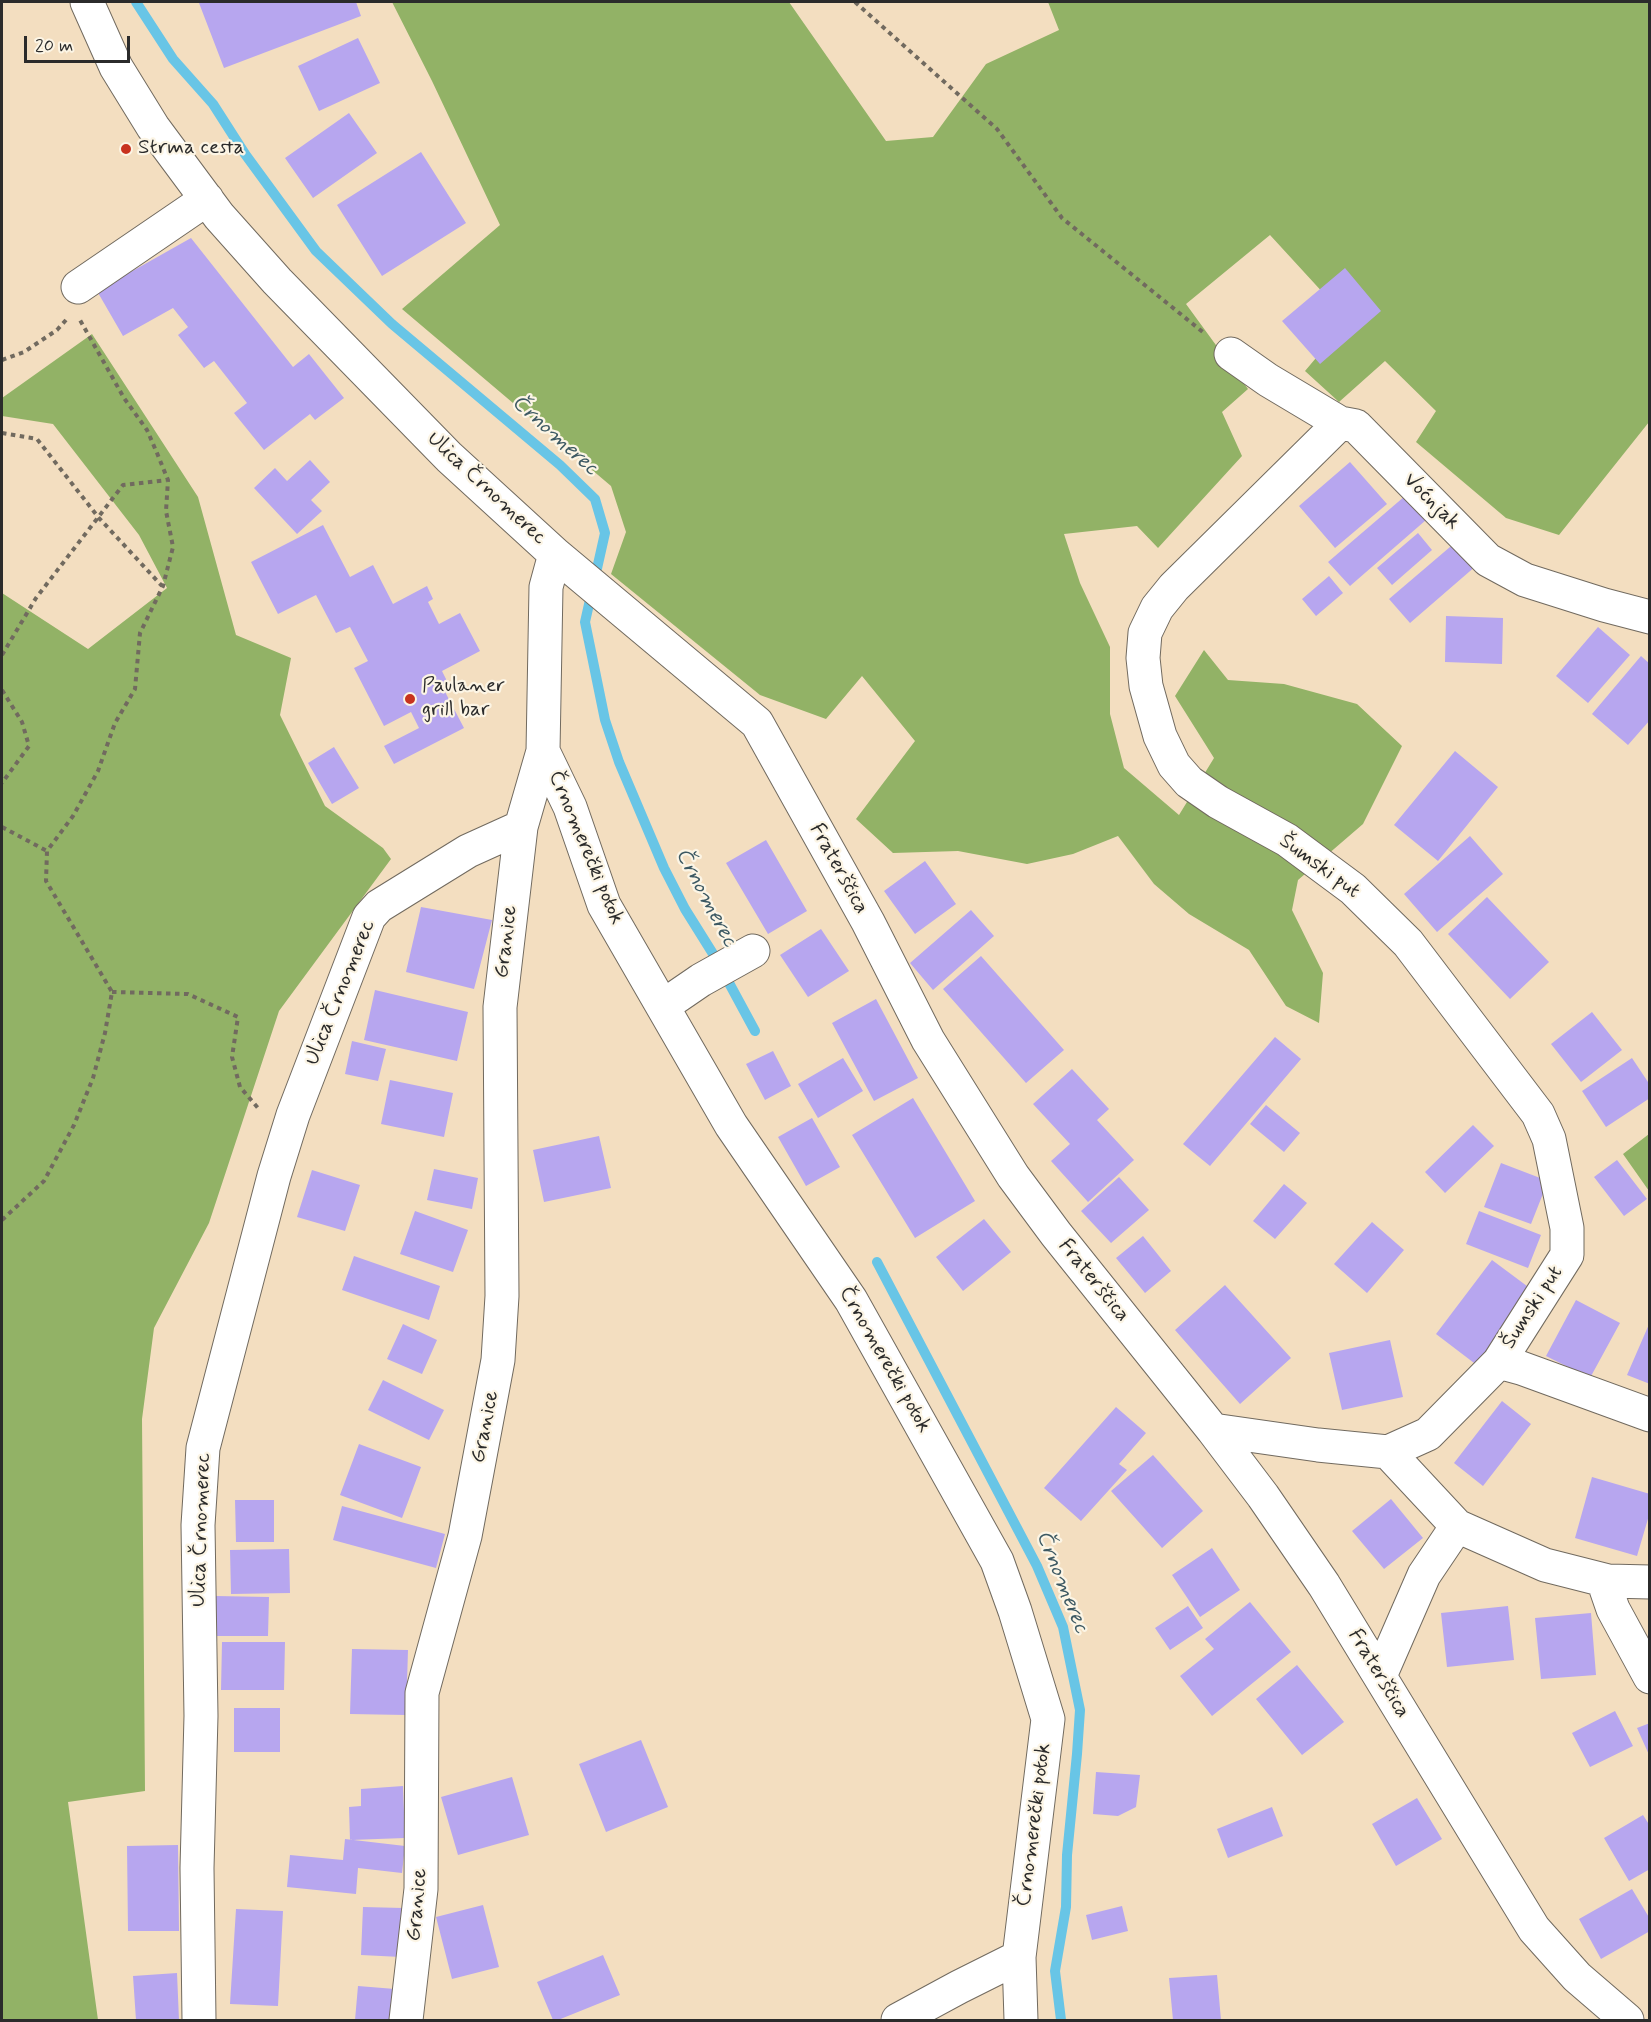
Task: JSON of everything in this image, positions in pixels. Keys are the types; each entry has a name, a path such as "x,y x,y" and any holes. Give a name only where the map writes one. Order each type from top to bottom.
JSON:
{"street":[{"name":"Ulica Črnomerec","path":"87,2 122,77 153,127 207,199 277,281 449,457 565,564 546,587 543,751 521,827 468,851 379,906 369,917 293,1115 274,1176 203,1448 198,1525 201,1716 197,1868 199,2020"},
{"path":"76,299 207,199"},
{"name":"Voćnjak","path":"1231,354 1268,380 1340,423 1356,426 1488,560 1525,580 1650,617"},
{"name":"Šumski put","path":"1213,1430 1388,1452 1428,1434 1499,1362 1567,1255 1568,1228 1549,1139 1538,1114 1408,943 1353,889 1287,840 1218,802 1189,782 1174,765 1160,736 1146,686 1143,658 1145,633 1157,608 1174,586 1340,423"},
{"name":"Fraterščica","path":"565,564 757,723 868,922 928,1040 1013,1176 1056,1234 1263,1496 1324,1585 1534,1929 1577,1977 1627,2020"},
{"name":"Črnomerečki potok","path":"543,751 570,807 604,905 731,1125 851,1300 997,1562 1015,1611 1048,1719 1019,1957 1021,2020"},
{"name":"Granice","path":"406,2020 422,1889 422,1693 465,1536 498,1360 502,1296 500,1007 521,827"},
{"path":"663,1006 701,980 746,955"},
{"name":"Šumski put","path":"1499,1362 1650,1415"},
{"path":"1388,1452 1457,1526 1545,1565 1603,1580 1650,1582"},
{"path":"1380,1676 1424,1575 1457,1526"},
{"path":"1603,1580 1612,1609 1650,1677"},
{"path":"898,2020 1019,1957"}],"path":[{"path":"855,2 997,129 1062,218 1231,354"},
{"path":"2,360 24,352 57,330 76,299"},
{"path":"2,1220 44,1181 74,1125 93,1078 105,1033 112,992 46,881 47,851 73,816 98,771 115,723 135,689 140,633 163,586 173,547 166,511 168,480 147,430 124,398 76,299"},
{"path":"2,433 37,439 99,518 163,586"},
{"path":"2,655 36,598 123,485 168,480"},
{"path":"2,690 22,722 29,746 2,783"},
{"path":"2,826 47,851"},
{"path":"112,992 188,994 238,1017 232,1057 240,1087 264,1115"}],"green space":[{"path":"392,2 789,2 886,141 933,137 986,64 1059,30 1048,2 1649,2 1649,422 1559,535 1506,518 1416,442 1436,411 1385,361 1339,402 1305,371 1348,320 1270,235 1186,304 1248,389 1222,412 1242,456 1158,548 1137,526 1064,534 1080,583 1110,647 1110,714 1124,768 1179,815 1214,758 1175,696 1204,650 1228,680 1284,684 1357,704 1402,746 1363,824 1298,880 1292,910 1323,973 1319,1023 1286,1006 1249,950 1189,914 1154,884 1118,836 1073,854 1027,864 958,851 893,853 856,819 915,741 862,676 826,719 760,695 611,574 626,532 611,486 402,309 500,225"},
{"path":"92,334 198,497 236,635 291,658 280,715 325,806 383,848 391,859 279,1011 209,1223 154,1328 142,1419 145,1791 68,1802 98,2020 2,2020 2,593 88,649 167,588 139,535 53,424 2,416 2,398"},
{"path":"1649,1134 1649,1191 1623,1154"}],"building":[{"path":"356,2 361,16 224,68 199,3"},
{"path":"358,38 380,83 319,111 298,66"},
{"path":"349,113 377,153 313,198 285,158"},
{"path":"421,152 466,223 382,276 337,205"},
{"path":"191,238 293,367 309,354 344,398 315,420 310,414 264,450 234,413 247,403 214,361 204,368 178,335 188,327 173,308 123,336 97,291"},
{"path":"1345,268 1381,311 1320,364 1282,321"},
{"path":"310,460 330,482 311,500 322,511 297,534 254,488 275,468 287,481"},
{"path":"1350,462 1387,504 1335,548 1299,506"},
{"path":"1405,496 1426,520 1350,586 1328,562"},
{"path":"323,525 350,577 373,565 393,604 427,586 433,599 428,602 439,624 460,613 480,651 442,671 448,683 442,686 464,728 394,764 384,746 419,728 411,712 384,726 354,668 368,661 350,627 336,633 316,595 278,614 251,562"},
{"path":"1418,533 1432,550 1392,585 1377,568"},
{"path":"1457,541 1477,565 1410,623 1389,599"},
{"path":"1329,576 1343,593 1316,616 1302,599"},
{"path":"1446,616 1503,618 1502,664 1445,662"},
{"path":"1598,627 1630,655 1588,703 1556,676"},
{"path":"1641,656 1650,664 1650,720 1628,745 1592,714"},
{"path":"334,747 359,788 332,804 308,763"},
{"path":"1455,751 1498,787 1438,861 1394,825"},
{"path":"1470,836 1503,874 1437,932 1404,894"},
{"path":"766,840 807,911 768,934 726,863"},
{"path":"925,861 956,904 915,934 884,891"},
{"path":"1487,897 1549,962 1510,999 1448,934"},
{"path":"421,907 492,920 474,989 406,972"},
{"path":"971,910 994,936 933,990 910,963"},
{"path":"821,929 849,971 808,997 780,955"},
{"path":"981,956 1064,1050 1026,1083 943,989"},
{"path":"375,990 468,1012 457,1061 364,1040"},
{"path":"876,999 918,1078 874,1101 832,1023"},
{"path":"1592,1012 1622,1050 1581,1082 1551,1044"},
{"path":"1275,1037 1301,1059 1210,1166 1183,1144"},
{"path":"352,1041 386,1049 378,1081 345,1074"},
{"path":"773,1051 791,1086 765,1100 746,1064"},
{"path":"843,1058 863,1091 818,1118 798,1084"},
{"path":"1632,1058 1650,1085 1650,1098 1606,1127 1582,1091"},
{"path":"1072,1069 1109,1109 1097,1120 1134,1160 1088,1202 1051,1161 1070,1144 1033,1104"},
{"path":"390,1080 453,1093 444,1137 381,1124"},
{"path":"913,1098 975,1201 915,1238 852,1135"},
{"path":"1266,1105 1300,1133 1284,1152 1250,1124"},
{"path":"812,1118 840,1167 806,1186 778,1137"},
{"path":"1473,1125 1494,1146 1445,1193 1425,1172"},
{"path":"599,1136 611,1188 544,1202 533,1150"},
{"path":"1617,1160 1647,1199 1624,1216 1594,1177"},
{"path":"1501,1163 1548,1181 1531,1224 1484,1207"},
{"path":"434,1169 478,1178 472,1209 427,1200"},
{"path":"312,1170 360,1185 345,1231 297,1217"},
{"path":"1119,1177 1149,1210 1111,1243 1081,1211"},
{"path":"1284,1184 1307,1203 1275,1239 1253,1221"},
{"path":"415,1211 468,1230 453,1272 400,1254"},
{"path":"1479,1211 1541,1235 1528,1268 1466,1244"},
{"path":"984,1219 1011,1252 963,1291 936,1257"},
{"path":"1372,1222 1404,1250 1367,1293 1334,1264"},
{"path":"1143,1236 1171,1271 1145,1293 1116,1258"},
{"path":"354,1256 440,1286 429,1320 342,1290"},
{"path":"1492,1260 1535,1292 1478,1366 1436,1334"},
{"path":"1225,1285 1291,1358 1240,1404 1175,1330"},
{"path":"1576,1300 1620,1323 1590,1378 1546,1356"},
{"path":"1650,1322 1650,1384 1627,1375"},
{"path":"403,1324 437,1340 422,1374 387,1359"},
{"path":"1390,1340 1403,1397 1342,1410 1329,1353"},
{"path":"383,1380 444,1410 429,1440 368,1410"},
{"path":"1502,1401 1531,1424 1483,1486 1454,1463"},
{"path":"1116,1407 1146,1433 1119,1464 1127,1470 1081,1521 1044,1488"},
{"path":"359,1444 421,1467 402,1518 340,1495"},
{"path":"1153,1455 1203,1511 1162,1548 1111,1491"},
{"path":"1592,1477 1650,1494 1650,1512 1637,1556 1575,1538"},
{"path":"1391,1499 1423,1538 1384,1569 1352,1531"},
{"path":"235,1500 274,1500 274,1542 236,1542"},
{"path":"342,1506 445,1534 436,1568 333,1540"},
{"path":"1212,1548 1240,1590 1200,1617 1172,1575"},
{"path":"289,1549 290,1593 231,1594 230,1550"},
{"path":"216,1596 269,1597 268,1636 216,1636"},
{"path":"1250,1602 1291,1652 1212,1716 1180,1676 1214,1649 1205,1639"},
{"path":"1188,1606 1203,1628 1170,1650 1155,1628"},
{"path":"1508,1606 1514,1660 1447,1667 1441,1613"},
{"path":"1591,1613 1596,1675 1541,1679 1535,1618"},
{"path":"222,1642 285,1642 284,1690 221,1690"},
{"path":"352,1649 408,1650 406,1715 350,1714"},
{"path":"1297,1665 1344,1722 1302,1755 1256,1699"},
{"path":"234,1708 280,1708 280,1752 234,1752"},
{"path":"1615,1711 1633,1746 1590,1767 1572,1733"},
{"path":"1650,1723 1650,1757 1637,1728"},
{"path":"641,1740 668,1807 606,1832 579,1764"},
{"path":"1096,1772 1140,1775 1136,1807 1118,1816 1093,1814"},
{"path":"512,1777 529,1835 458,1855 441,1797"},
{"path":"403,1786 405,1838 350,1840 349,1807 361,1806 361,1789"},
{"path":"1417,1798 1442,1839 1396,1866 1372,1824"},
{"path":"1272,1807 1283,1836 1228,1858 1217,1829"},
{"path":"1643,1815 1650,1826 1650,1869 1629,1881 1604,1838"},
{"path":"345,1839 405,1846 402,1873 358,1868 356,1894 287,1887 290,1855 343,1860"},
{"path":"178,1845 179,1931 128,1931 127,1846"},
{"path":"1632,1889 1650,1919 1650,1931 1601,1959 1579,1919"},
{"path":"483,1905 499,1967 452,1979 436,1917"},
{"path":"1122,1906 1128,1931 1092,1940 1086,1915"},
{"path":"363,1907 403,1908 401,1957 361,1955"},
{"path":"236,1909 283,1911 278,2006 230,2004"},
{"path":"603,1955 620,1995 553,2020 537,1982"},
{"path":"177,1973 179,2020 136,2020 133,1976"},
{"path":"1217,1975 1221,2020 1173,2020 1169,1978"},
{"path":"358,1986 395,1989 392,2020 355,2020"}],"waterway":[{"name":"Črnomerec","path":"136,2 173,59 213,104 245,154 316,251 392,324 560,465 595,499 605,533 585,622 605,720 619,762 664,868 755,1031"},
{"name":"Črnomerec","path":"877,1262 1037,1566 1063,1627 1080,1710 1067,1855 1066,1907 1055,1971 1061,2020"}],"place":[{"name":"Strma cesta","path":"126,149"},
{"name":"Paulaner grill bar","path":"410,699"}]}
